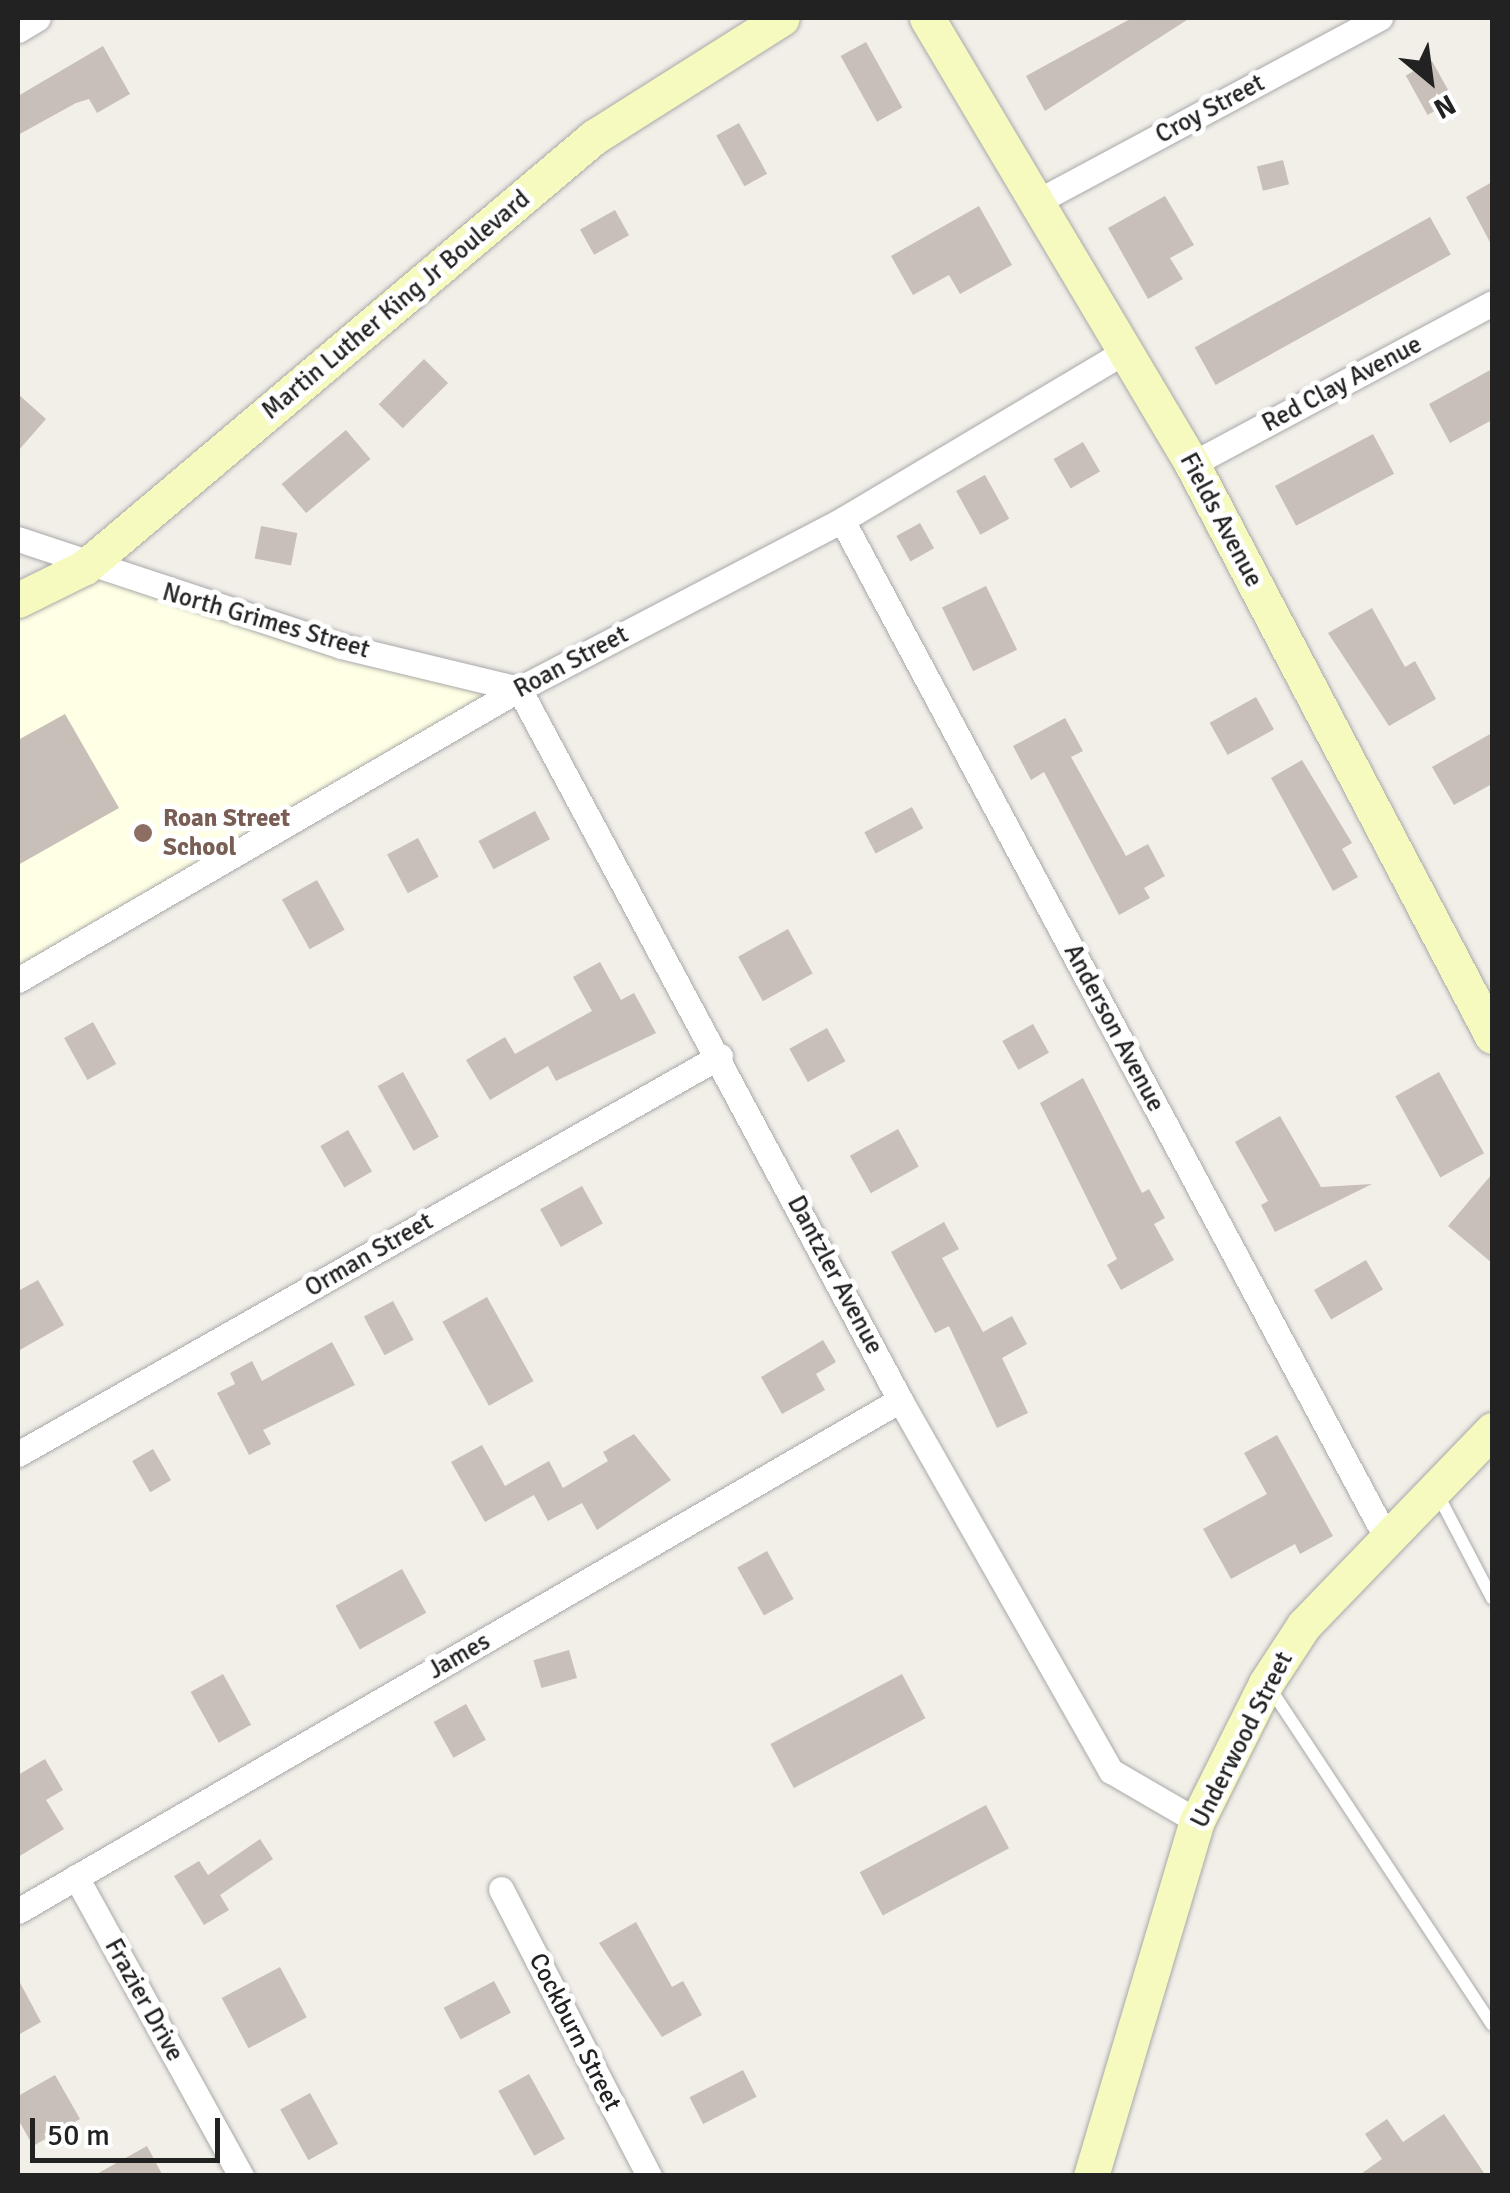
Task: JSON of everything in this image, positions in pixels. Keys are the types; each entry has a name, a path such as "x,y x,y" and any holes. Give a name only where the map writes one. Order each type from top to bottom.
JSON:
{"street":[{"path":"18,30 38,18"},
{"name":"Martin Luther King Jr Boulevard","path":"18,600 84,567 594,137 782,18"},
{"name":"Fields Avenue","path":"927,18 1040,200 1192,464 1492,1036"},
{"name":"Croy Street","path":"1040,200 1380,18"},
{"name":"Red Clay Avenue","path":"1192,464 1492,303"},
{"name":"Roan Street","path":"18,980 518,688 842,520 1127,350"},
{"name":"Anderson Avenue","path":"842,520 1386,1537"},
{"name":"North Grimes Street","path":"18,539 84,567 341,646 518,688"},
{"name":"Dantzler Avenue","path":"518,688 720,1056 900,1400 1111,1770 1197,1821"},
{"name":"Orman Street","path":"18,1454 720,1056"},
{"name":"James","path":"18,1911 900,1400"},
{"name":"Underwood Street","path":"1090,2176 1197,1821 1266,1683 1304,1625 1492,1430"},
{"name":"Frazier Drive","path":"76,1877 241,2176"},
{"name":"Cockburn Street","path":"501,1889 649,2176"}],"lane":[{"path":"1436,1491 1492,1598"},
{"path":"1266,1683 1492,2025"}],"shaded area":[{"name":"Roan Street School","path":"85,567 519,689 18,978 18,600"}],"building":[{"path":"1132,18 1190,18 1045,111 1026,76"},
{"path":"866,42 902,108 877,122 841,56"},
{"path":"103,46 130,94 97,113 89,99 76,103 18,135 18,96"},
{"path":"1432,61 1454,100 1428,115 1406,76"},
{"path":"739,123 767,174 744,186 716,136"},
{"path":"1283,160 1289,184 1263,191 1257,167"},
{"path":"1492,182 1492,246 1466,197"},
{"path":"1165,196 1194,245 1170,258 1183,279 1148,299 1108,228"},
{"path":"979,206 1012,265 960,294 949,275 913,295 891,256"},
{"path":"615,210 629,235 594,255 580,229"},
{"path":"1430,217 1451,255 1216,385 1195,347"},
{"path":"424,359 448,383 403,428 379,404"},
{"path":"1492,369 1492,420 1450,443 1429,404"},
{"path":"18,394 46,419 18,451"},
{"path":"346,430 370,459 306,513 282,484"},
{"path":"1373,434 1394,474 1296,526 1275,486"},
{"path":"1083,442 1100,471 1071,488 1054,459"},
{"path":"985,475 1009,519 980,535 956,491"},
{"path":"920,523 934,548 910,561 896,536"},
{"path":"261,526 297,533 291,565 255,558"},
{"path":"986,586 1017,650 973,671 942,607"},
{"path":"1372,608 1405,667 1415,661 1436,699 1389,726 1328,633"},
{"path":"1256,697 1274,729 1228,755 1210,723"},
{"path":"65,714 119,808 18,865 18,740"},
{"path":"1065,718 1083,751 1071,757 1126,856 1148,844 1165,876 1144,888 1150,898 1119,915 1044,772 1031,780 1013,746"},
{"path":"1492,733 1492,784 1454,805 1432,767"},
{"path":"1302,760 1352,843 1342,849 1358,877 1333,891 1271,778"},
{"path":"912,807 923,828 876,854 864,832"},
{"path":"535,811 550,839 494,869 478,841"},
{"path":"418,838 439,877 408,893 387,854"},
{"path":"317,880 345,930 310,949 282,899"},
{"path":"788,929 813,974 763,1001 738,957"},
{"path":"600,962 621,1000 634,993 656,1033 556,1081 548,1066 490,1100 466,1060 505,1037 515,1054 592,1011 573,977"},
{"path":"93,1022 116,1064 87,1080 64,1038"},
{"path":"1033,1024 1049,1053 1018,1070 1002,1041"},
{"path":"827,1028 845,1061 808,1082 789,1049"},
{"path":"403,1072 439,1137 414,1151 378,1086"},
{"path":"1439,1072 1484,1153 1440,1178 1395,1096"},
{"path":"1083,1078 1142,1193 1149,1189 1165,1218 1154,1224 1174,1260 1121,1290 1107,1265 1117,1259 1040,1103"},
{"path":"1280,1116 1321,1187 1372,1184 1275,1232 1261,1205 1268,1201 1235,1142"},
{"path":"898,1129 919,1167 871,1193 850,1156"},
{"path":"348,1130 372,1172 344,1188 320,1146"},
{"path":"1492,1174 1492,1263 1448,1226"},
{"path":"582,1186 603,1224 561,1247 540,1209"},
{"path":"944,1222 959,1249 942,1258 983,1332 1012,1316 1027,1344 1002,1358 1028,1413 997,1428 949,1326 935,1333 891,1252"},
{"path":"1366,1260 1383,1289 1331,1319 1314,1290"},
{"path":"38,1280 64,1325 18,1351 18,1291"},
{"path":"487,1297 534,1381 489,1406 442,1322"},
{"path":"393,1301 414,1340 385,1355 364,1316"},
{"path":"823,1340 836,1362 816,1374 825,1390 782,1414 761,1377"},
{"path":"332,1342 355,1385 263,1430 271,1444 249,1455 217,1393 235,1384 230,1373 252,1361 262,1381"},
{"path":"634,1434 671,1480 597,1530 582,1503 548,1521 534,1495 485,1522 451,1462 482,1445 505,1486 549,1461 563,1488 608,1461 603,1452"},
{"path":"1277,1435 1333,1536 1300,1554 1295,1544 1231,1579 1203,1529 1267,1494 1244,1453"},
{"path":"153,1449 171,1480 150,1492 132,1461"},
{"path":"767,1551 794,1599 764,1616 737,1567"},
{"path":"402,1569 426,1613 360,1650 336,1606"},
{"path":"569,1650 577,1678 541,1688 533,1660"},
{"path":"223,1674 251,1725 219,1743 191,1692"},
{"path":"902,1674 925,1718 794,1788 770,1744"},
{"path":"466,1704 486,1740 454,1758 434,1722"},
{"path":"45,1759 63,1790 46,1800 64,1829 18,1857 18,1775"},
{"path":"986,1805 1009,1848 883,1915 860,1872"},
{"path":"260,1839 273,1859 220,1895 229,1910 204,1925 174,1876 199,1861 208,1875"},
{"path":"636,1922 672,1987 683,1981 702,2015 662,2037 599,1943"},
{"path":"280,1967 307,2017 248,2048 222,1998"},
{"path":"18,1979 41,2022 18,2035"},
{"path":"494,1981 511,2013 461,2040 444,2008"},
{"path":"743,2070 757,2097 703,2124 690,2097"},
{"path":"529,2074 565,2139 534,2156 498,2091"},
{"path":"55,2075 80,2119 33,2146 18,2119 18,2096"},
{"path":"310,2093 338,2144 308,2160 280,2109"},
{"path":"1444,2114 1486,2176 1358,2176 1382,2159 1365,2134 1387,2119 1403,2142"},
{"path":"147,2146 163,2176 93,2176"}],"place":[{"name":"Roan Street School","path":"143,833"}]}
